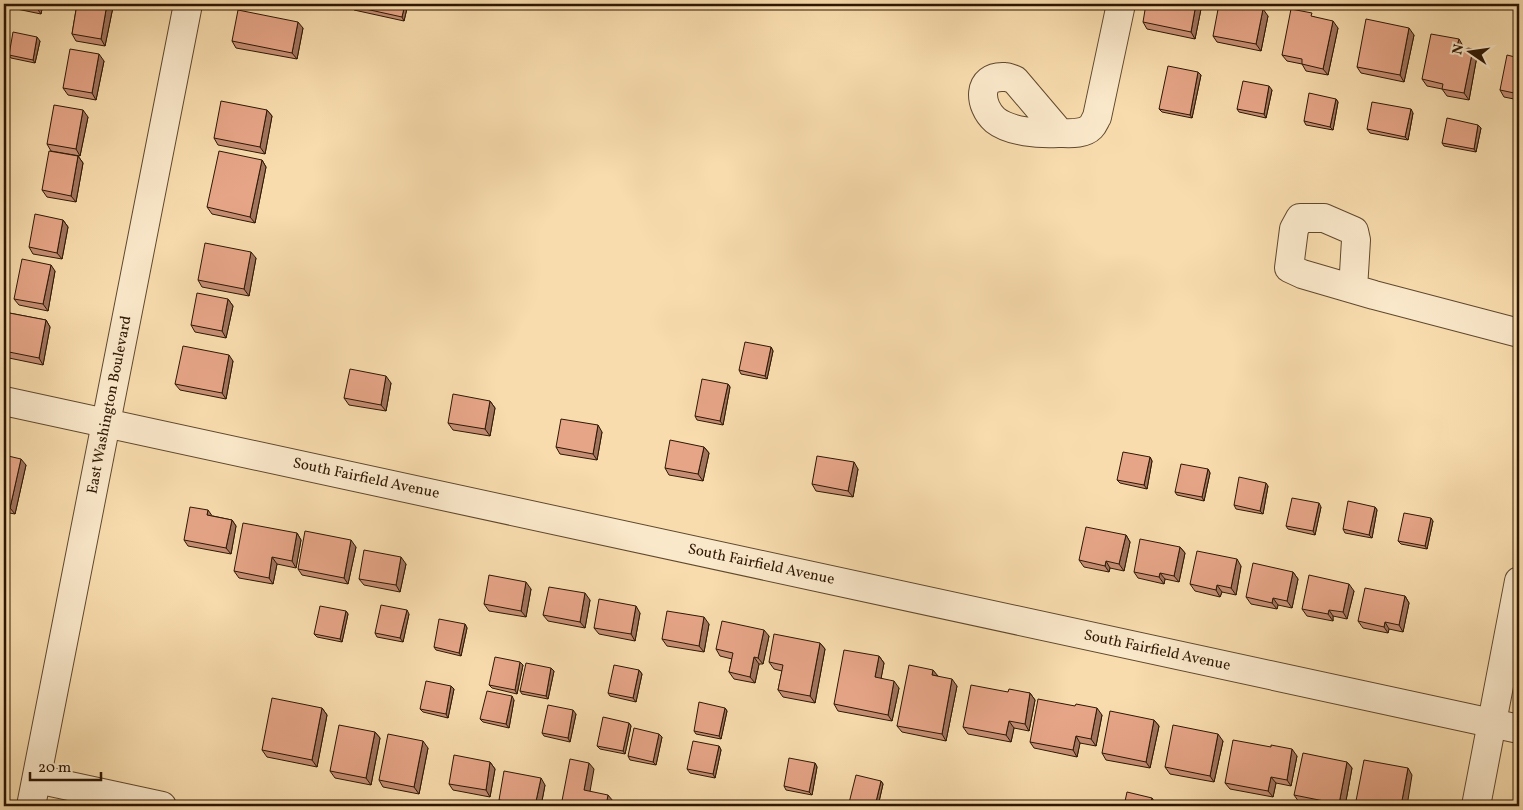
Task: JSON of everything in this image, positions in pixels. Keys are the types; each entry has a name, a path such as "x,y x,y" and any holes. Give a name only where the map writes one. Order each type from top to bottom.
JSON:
{"street":[{"name":"East Washington Boulevard","path":"32,806 188,4"},
{"path":"1060,133 1081,132 1091,127 1097,117 1121,4"},
{"path":"1353,289 1519,333"},
{"name":"South Fairfield Avenue","path":"4,401 1519,729"},
{"path":"1476,806 1519,581"},
{"path":"37,779 162,806"}],"building":[{"path":"18,4 37,4 36,7"},
{"path":"77,4 107,4 101,39 72,34"},
{"path":"352,4 405,4 402,17 352,6"},
{"path":"1146,4 1196,4 1191,32 1143,22"},
{"path":"1219,4 1237,4 1263,9 1256,44 1213,36"},
{"path":"1291,9 1312,13 1311,16 1333,21 1323,69 1302,64 1302,59 1282,55"},
{"path":"238,10 298,22 292,53 232,41"},
{"path":"1366,19 1409,28 1400,75 1357,67"},
{"path":"13,32 37,37 33,60 9,55"},
{"path":"1431,34 1459,39 1457,46 1473,49 1464,93 1442,89 1443,84 1422,79"},
{"path":"70,49 99,54 92,93 63,88"},
{"path":"1507,55 1519,58 1519,94 1500,90"},
{"path":"1168,66 1198,72 1190,115 1159,109"},
{"path":"1243,81 1269,86 1264,114 1237,109"},
{"path":"1309,93 1336,99 1330,127 1304,121"},
{"path":"221,101 267,110 260,147 214,138"},
{"path":"1372,102 1411,109 1405,137 1367,129"},
{"path":"54,105 83,110 76,149 47,144"},
{"path":"1447,118 1478,125 1474,149 1442,143"},
{"path":"49,151 78,156 71,196 42,190"},
{"path":"219,151 262,160 250,217 207,207"},
{"path":"35,214 63,220 57,253 29,247"},
{"path":"205,243 251,252 244,289 198,280"},
{"path":"22,259 51,265 43,304 14,299"},
{"path":"197,293 228,299 222,331 191,325"},
{"path":"4,312 46,320 39,358 4,351"},
{"path":"745,342 771,347 765,376 739,370"},
{"path":"183,346 229,355 222,393 175,384"},
{"path":"350,369 386,376 381,405 344,398"},
{"path":"702,379 728,384 720,421 695,416"},
{"path":"453,394 490,401 485,429 448,423"},
{"path":"561,419 598,425 593,454 556,447"},
{"path":"670,440 704,447 698,474 665,468"},
{"path":"1123,452 1150,457 1144,485 1117,480"},
{"path":"4,455 21,459 10,508 4,506"},
{"path":"817,456 854,462 848,491 812,484"},
{"path":"1181,464 1208,469 1202,497 1175,492"},
{"path":"1239,477 1266,483 1260,511 1234,505"},
{"path":"1292,498 1319,503 1313,531 1286,526"},
{"path":"1348,501 1375,507 1369,535 1343,529"},
{"path":"190,507 208,510 207,515 232,520 226,548 184,540"},
{"path":"1404,513 1431,518 1425,546 1398,541"},
{"path":"243,523 297,533 292,561 272,557 269,578 234,571"},
{"path":"1086,527 1126,535 1119,564 1106,561 1105,566 1079,560"},
{"path":"305,531 351,540 344,578 298,569"},
{"path":"1140,539 1180,547 1174,576 1160,573 1159,577 1134,572"},
{"path":"364,550 401,557 396,585 359,579"},
{"path":"1197,551 1237,559 1231,588 1217,585 1216,590 1190,584"},
{"path":"1253,563 1293,572 1287,601 1273,598 1272,603 1246,597"},
{"path":"489,575 526,582 521,611 484,604"},
{"path":"1309,575 1349,584 1343,612 1329,610 1328,614 1302,609"},
{"path":"549,587 585,593 580,622 543,615"},
{"path":"1365,588 1405,596 1399,625 1385,622 1384,627 1358,621"},
{"path":"599,599 636,606 631,634 594,628"},
{"path":"381,605 407,610 400,638 375,633"},
{"path":"320,606 346,611 340,639 314,634"},
{"path":"667,611 704,617 699,646 662,639"},
{"path":"439,619 465,624 459,653 434,647"},
{"path":"722,621 764,630 758,658 754,657 750,677 729,672 733,653 716,649"},
{"path":"774,634 820,643 810,696 778,690 783,665 769,662"},
{"path":"844,650 879,656 875,677 894,681 888,715 834,704"},
{"path":"495,657 520,662 515,690 489,685"},
{"path":"526,663 551,668 546,696 520,691"},
{"path":"614,665 639,670 633,698 608,693"},
{"path":"909,665 933,670 932,675 952,679 942,734 897,726"},
{"path":"426,681 451,686 446,714 420,709"},
{"path":"971,685 1008,692 1009,689 1030,693 1025,724 1009,721 1006,735 963,727"},
{"path":"487,691 512,696 506,724 480,719"},
{"path":"272,698 322,708 312,760 262,750"},
{"path":"1038,699 1097,708 1091,739 1076,736 1073,750 1030,742"},
{"path":"699,702 725,708 719,736 694,731"},
{"path":"548,705 573,710 568,738 542,733"},
{"path":"1110,711 1154,720 1146,762 1102,753"},
{"path":"603,717 629,723 623,751 597,746"},
{"path":"339,725 375,732 366,778 330,771"},
{"path":"1173,725 1218,734 1210,776 1165,767"},
{"path":"634,728 659,734 653,762 628,756"},
{"path":"388,734 423,741 414,787 379,780"},
{"path":"1233,740 1292,749 1287,780 1271,777 1268,791 1225,783"},
{"path":"693,741 719,746 713,774 687,769"},
{"path":"1303,753 1347,762 1339,804 1294,795"},
{"path":"454,755 490,762 486,790 449,784"},
{"path":"789,758 815,763 809,792 784,786"},
{"path":"570,759 589,763 584,790 608,795 606,806 561,806"},
{"path":"1364,760 1408,768 1401,806 1355,806"},
{"path":"504,771 541,778 535,806 499,800"},
{"path":"856,775 881,781 875,806 849,803"},
{"path":"1127,792 1152,798 1150,806 1124,806"},
{"path":"632,801 661,806 631,806"}]}
